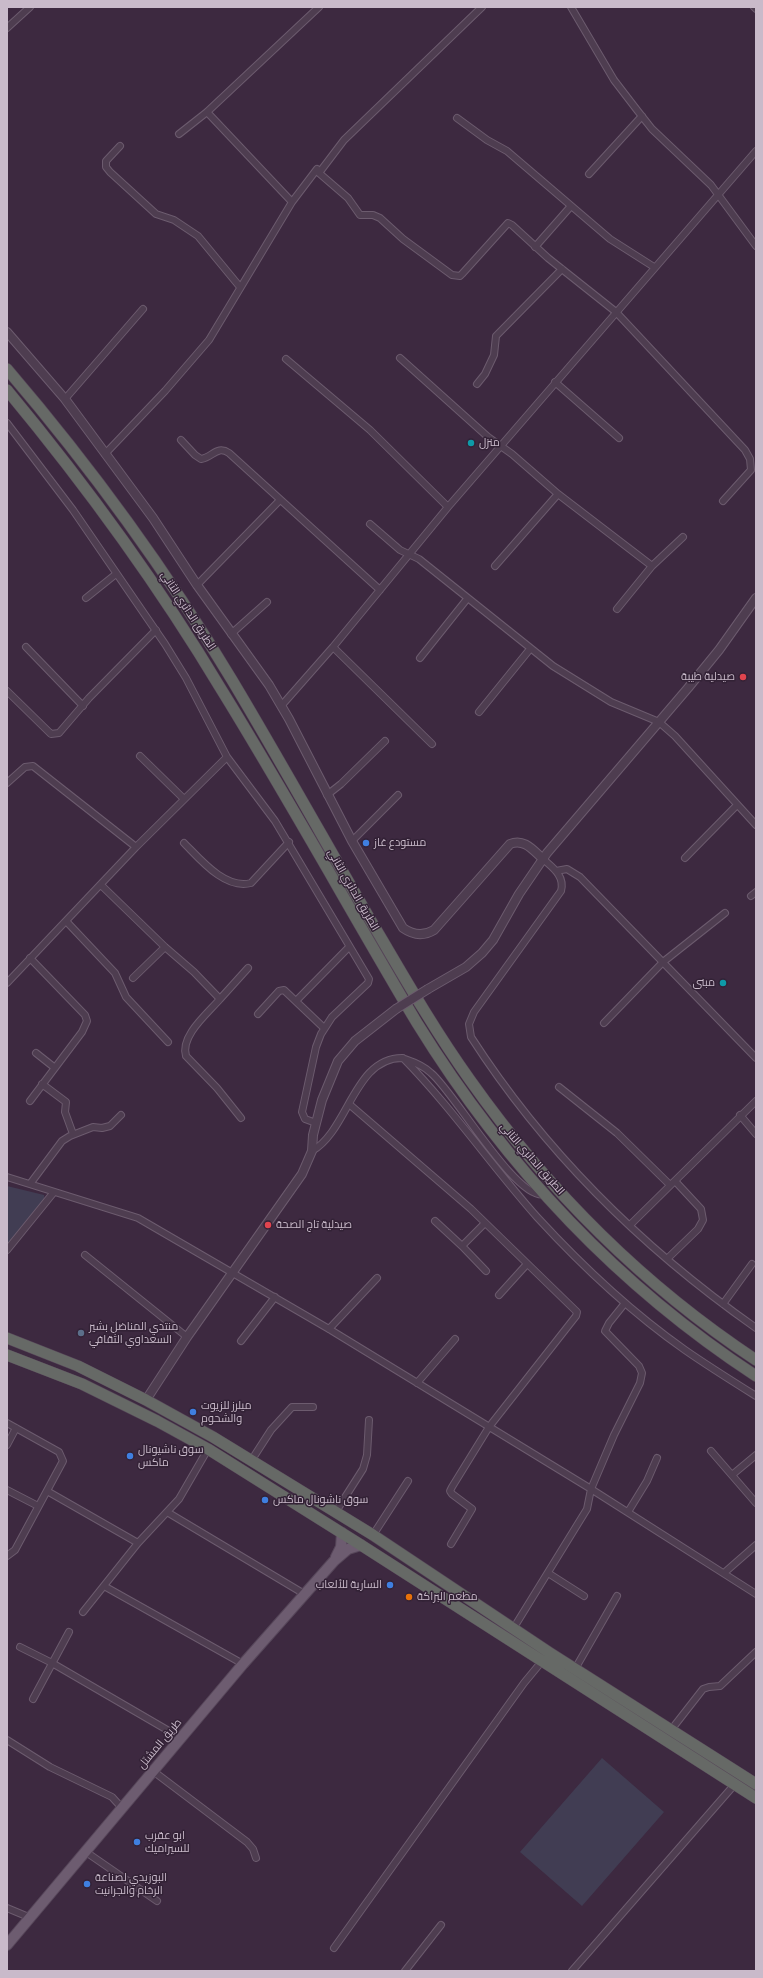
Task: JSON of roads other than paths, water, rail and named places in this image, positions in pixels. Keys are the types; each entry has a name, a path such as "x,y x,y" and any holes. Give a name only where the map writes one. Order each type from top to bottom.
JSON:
{"highway":[{"name":"الطريق الدائري الثاني","path":"7,369 113,504 196,622 232,681 428,1018 493,1112 557,1188 620,1252 690,1313 756,1360"},
{"name":"الطريق الدائري الثاني","path":"7,390 73,472 166,604 232,706 432,1049 499,1141 545,1194 606,1258 647,1295 696,1334 756,1376"},
{"path":"755,1783 513,1629 373,1535 251,1461 146,1400 78,1366 10,1339 7,1355 82,1384 158,1420 208,1449 361,1545 541,1662 756,1798"}],"main road":[{"name":"طريق المشتل","path":"334,1561 341,1547 342,1533"},
{"name":"طريق المشتل","path":"7,1946 243,1664 306,1595 334,1561 348,1549 361,1545"}],"street":[{"path":"7,28 30,7"},
{"path":"179,134 207,112 318,7"},
{"path":"319,173 344,140 482,7"},
{"path":"579,7 572,9 614,80 652,129 719,193 756,246"},
{"path":"207,112 292,202"},
{"path":"589,174 642,116"},
{"path":"457,118 487,140 507,151 610,239 654,267"},
{"path":"120,146 106,161 106,167 110,172 156,214 174,220 198,236 240,287"},
{"path":"282,706 333,648 448,506 756,151"},
{"path":"105,454 165,391 209,340 292,202 317,168 319,173 348,198 360,215 373,215 380,218 403,239 452,275 460,276 508,223 535,247 616,312 745,450 750,459 751,470 722,502"},
{"path":"535,247 571,206"},
{"path":"477,384 485,374 494,355 496,336 562,269"},
{"path":"65,399 143,309"},
{"path":"7,332 65,399 153,518 197,585 282,706 327,795 400,925 407,931 416,934 426,934 438,927 510,844 518,842 524,844 556,871 562,882 559,895 474,1012 469,1024 470,1033 492,1067 535,1123 586,1181 630,1226 667,1259 723,1304 756,1328"},
{"path":"400,358 480,430 501,445 558,494 652,566"},
{"path":"286,359 370,430 448,506"},
{"path":"556,382 619,438"},
{"path":"7,423 59,491 156,630 186,678 227,757 262,802 289,842 369,981 332,1017 324,1028 316,1047 302,1112 305,1119 316,1123"},
{"path":"181,440 195,455 201,459 219,449 224,450 380,590"},
{"path":"495,566 558,494"},
{"path":"197,585 280,500"},
{"path":"370,524 400,550 419,559 530,649 604,699 659,722 674,736 756,825"},
{"path":"617,609 652,566 683,537"},
{"path":"86,598 116,574"},
{"path":"146,1400 186,1337 302,1174 312,1151 313,1135 327,1085 338,1061 355,1041 396,1009 466,967 482,953 493,940 519,894 543,859 718,650 756,598"},
{"path":"420,658 467,599"},
{"path":"231,634 267,602"},
{"path":"7,690 51,734 59,733 82,706 156,630"},
{"path":"26,647 82,706"},
{"path":"333,648 432,744"},
{"path":"479,712 530,649"},
{"path":"327,795 341,784 385,741"},
{"path":"140,756 184,799"},
{"path":"7,983 136,848 227,757"},
{"path":"7,783 25,767 33,766 39,769 136,848"},
{"path":"352,841 398,795"},
{"path":"686,858 737,805"},
{"path":"184,843 217,874 234,881 248,884 251,883 289,842"},
{"path":"556,871 567,869 576,874 756,1058"},
{"path":"101,884 165,947 194,972 220,1000"},
{"path":"604,1024 663,962 725,913"},
{"path":"66,921 115,973 126,997 168,1042"},
{"path":"296,1001 349,946"},
{"path":"133,978 165,947"},
{"path":"30,958 85,1016 87,1021 82,1032 30,1100"},
{"path":"241,1118 217,1088 186,1056 184,1050 187,1040 192,1032 248,968"},
{"path":"258,1014 282,990 285,990 324,1028"},
{"path":"36,1053 55,1068"},
{"path":"403,1058 438,1095 498,1173 580,1262 624,1303 686,1350 756,1396"},
{"path":"312,1151 330,1137 359,1086 376,1067 388,1060 403,1058 412,1061 432,1073 510,1174 531,1192 539,1195 545,1194"},
{"path":"42,1084 66,1102 64,1112 73,1134"},
{"path":"559,1087 617,1133 701,1209 703,1220 700,1227 667,1259"},
{"path":"630,1226 740,1115 756,1101"},
{"path":"349,1104 485,1223 577,1313 488,1426 450,1489 452,1494 472,1509 451,1544"},
{"path":"30,1184 62,1141 73,1134 93,1127 110,1126 121,1115"},
{"path":"740,1115 756,1134"},
{"path":"7,1177 138,1218 329,1329 591,1489 756,1594"},
{"path":"7,1250 54,1192"},
{"path":"435,1221 486,1271"},
{"path":"462,1246 485,1223"},
{"path":"85,1255 186,1337"},
{"path":"499,1295 527,1264"},
{"path":"723,1304 752,1264"},
{"path":"329,1329 377,1278"},
{"path":"241,1340 275,1297"},
{"path":"513,1629 587,1510 591,1489 641,1377 639,1366 605,1331 624,1303"},
{"path":"417,1383 455,1339"},
{"path":"251,1461 271,1430 292,1407 313,1407"},
{"path":"335,1513 363,1469 367,1455 369,1420"},
{"path":"7,1423 59,1452 63,1461 15,1550 7,1556"},
{"path":"7,1445 16,1428"},
{"path":"83,1612 138,1543 179,1499 208,1449"},
{"path":"711,1451 756,1502"},
{"path":"732,1475 756,1455"},
{"path":"628,1512 647,1481 657,1458"},
{"path":"373,1535 408,1481"},
{"path":"7,1490 38,1506"},
{"path":"47,1491 138,1543"},
{"path":"167,1512 306,1595"},
{"path":"724,1573 756,1545"},
{"path":"548,1573 584,1596"},
{"path":"104,1586 243,1664"},
{"path":"575,1669 617,1596"},
{"path":"33,1699 69,1632"},
{"path":"20,1646 181,1738"},
{"path":"671,1730 703,1689 709,1686 720,1686 756,1652"},
{"path":"334,1948 524,1683 550,1653"},
{"path":"7,1740 50,1767 112,1798 122,1808"},
{"path":"153,1771 247,1842 253,1849 256,1858"},
{"path":"572,1971 735,1784"},
{"path":"86,1852 157,1901"},
{"path":"7,1908 31,1918"},
{"path":"404,1971 441,1925"}],"place":[{"name":"منزل","path":"471,443"},
{"name":"صيدلية طيبة","path":"743,677"},
{"name":"مستودع غاز","path":"366,843"},
{"name":"مبنى","path":"723,983"},
{"name":"صيدلية تاج الصحة","path":"268,1225"},
{"name":"منتدي المناضل بشير السعداوي الثقافي","path":"81,1333"},
{"name":"ميلرز للزيوت والشحوم","path":"193,1412"},
{"name":"سوق ناشيونال ماكس","path":"130,1456"},
{"name":"سوق ناشونال ماكس","path":"265,1500"},
{"name":"السارية للألعاب","path":"390,1585"},
{"name":"مطعم البراكة","path":"409,1597"},
{"name":"ابو عقرب للسيراميك","path":"137,1842"},
{"name":"البوزيدي لصناعة الرخام والجرانيت","path":"87,1884"}]}
